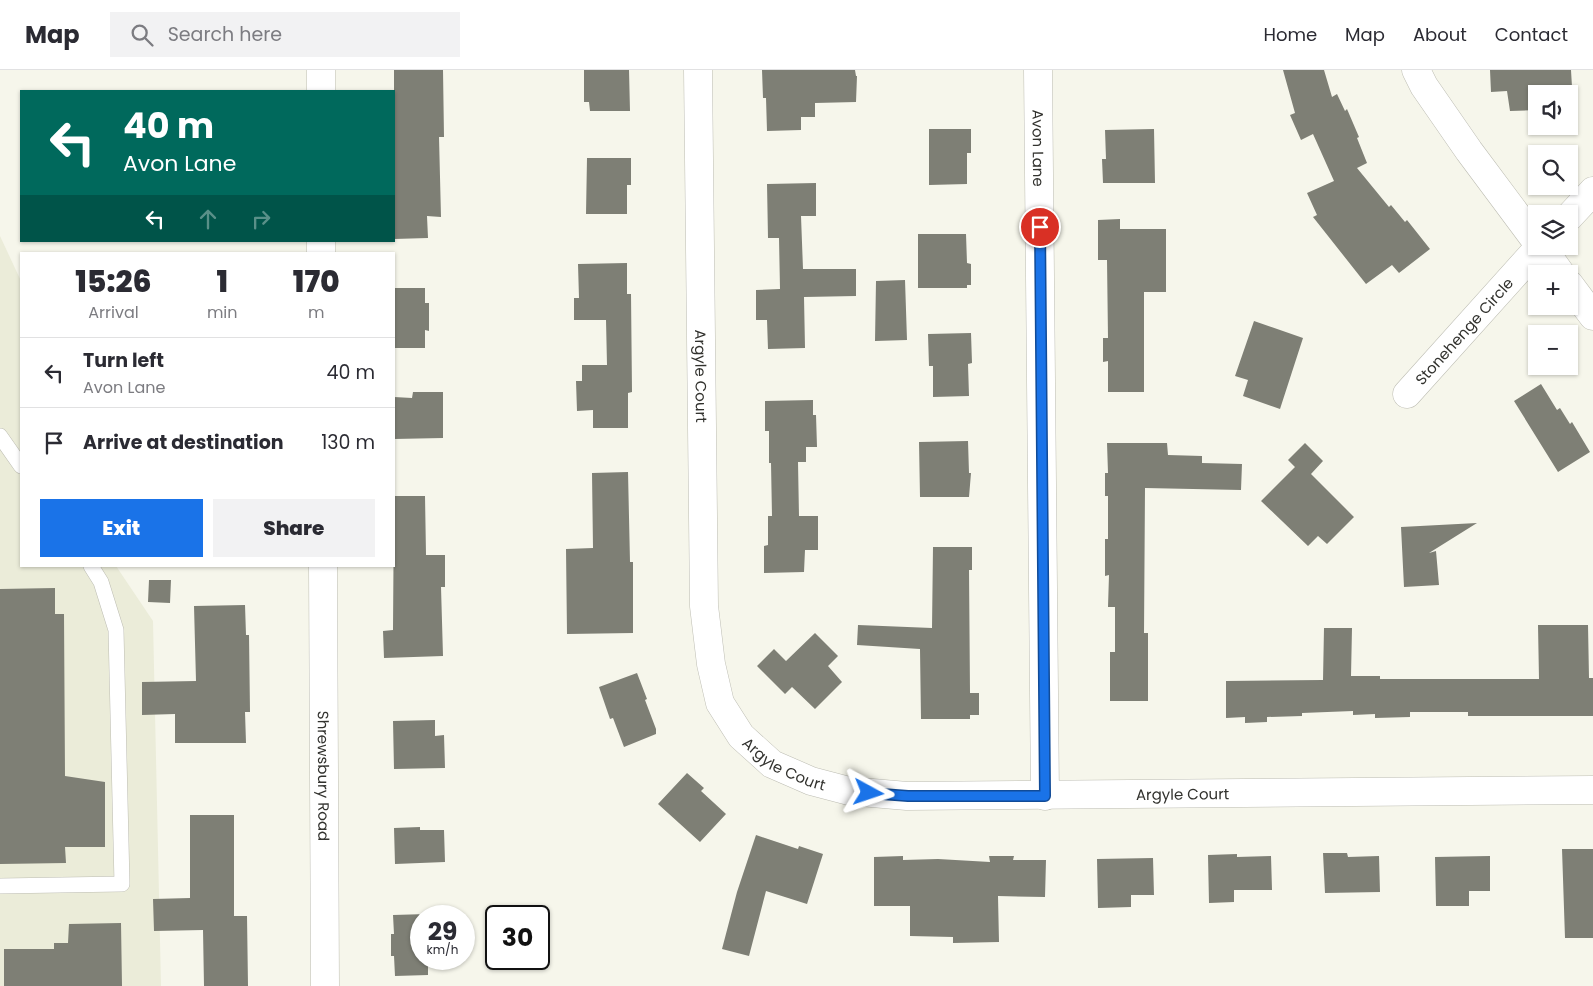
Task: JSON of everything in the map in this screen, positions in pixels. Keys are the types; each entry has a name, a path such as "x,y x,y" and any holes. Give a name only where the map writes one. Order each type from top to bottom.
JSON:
{"street":[{"path":"320,70 321,90"},
{"name":"Argyle Court","path":"698,70 704,606 711,664 720,702 741,736 772,764 811,781 849,791 908,796 1593,790"},
{"name":"Avon Lane","path":"1038,70 1045,796"},
{"path":"1416,70 1424,86 1469,151 1528,229"},
{"path":"1578,208 1593,192"},
{"name":"Stonehenge Circle","path":"1407,394 1532,255"},
{"path":"1578,296 1593,316"},
{"name":"Shrewsbury Road","path":"323,567 325,986"}],"lane":[{"path":"0,436 20,465"},
{"path":"0,886 122,884 116,630 101,582 91,567"}],"shaded area":[{"path":"0,236 20,279 20,567 117,567 153,621 161,986 0,986"}],"building":[{"path":"394,70 443,70 444,137 439,137 441,217 427,216 428,238 395,239"},
{"path":"584,70 629,70 630,111 590,111 589,102 584,102"},
{"path":"762,70 855,70 857,76 856,102 815,103 815,117 801,117 801,130 767,131 766,98 763,98"},
{"path":"1283,70 1324,70 1332,97 1337,94 1345,111 1347,109 1359,137 1357,138 1367,163 1357,168 1389,207 1391,205 1405,222 1407,220 1430,249 1399,273 1392,265 1366,284 1313,217 1317,215 1307,193 1334,181 1313,134 1301,140 1290,115 1295,113"},
{"path":"1490,70 1571,70 1572,85 1528,85 1528,110 1510,111 1507,91 1491,92"},
{"path":"929,129 971,129 971,153 967,153 967,184 929,185"},
{"path":"1154,129 1155,183 1103,183 1102,159 1106,159 1105,130"},
{"path":"587,158 631,158 631,185 627,185 627,214 586,214"},
{"path":"816,183 816,216 801,216 803,269 856,269 856,296 804,297 805,348 768,349 767,320 756,320 756,290 780,289 779,238 768,238 767,184"},
{"path":"1120,219 1120,229 1166,229 1166,292 1144,292 1144,392 1108,392 1108,361 1103,362 1103,338 1108,338 1107,260 1098,260 1098,220"},
{"path":"918,234 966,234 967,263 971,264 971,285 967,285 967,288 918,288"},
{"path":"627,263 627,294 631,294 632,392 628,393 628,428 593,428 593,410 577,411 576,381 582,381 582,365 607,365 606,320 574,320 574,298 579,298 578,264"},
{"path":"905,280 907,340 875,341 876,281"},
{"path":"395,288 425,288 425,303 429,303 429,331 425,330 425,348 395,348"},
{"path":"1254,321 1303,338 1280,409 1243,396 1248,380 1235,376"},
{"path":"971,333 972,363 968,364 969,396 933,397 933,366 929,366 928,334"},
{"path":"1541,384 1557,410 1560,408 1570,424 1572,422 1590,452 1558,472 1514,401"},
{"path":"413,392 443,392 443,438 395,439 395,397 412,398"},
{"path":"813,400 813,415 816,415 817,447 806,447 806,462 798,462 799,516 818,516 818,550 805,550 804,572 764,573 764,546 768,545 768,516 772,516 771,463 769,463 769,431 765,431 765,401"},
{"path":"968,441 969,473 971,473 969,497 920,497 919,442"},
{"path":"1107,443 1167,443 1168,455 1202,456 1202,463 1242,464 1241,490 1145,488 1144,633 1148,633 1148,701 1110,701 1110,652 1115,652 1115,607 1108,607 1109,575 1105,576 1105,539 1108,539 1108,496 1105,496 1105,473 1108,473"},
{"path":"1305,443 1323,461 1311,474 1354,517 1327,544 1318,536 1308,546 1261,501 1295,467 1288,460"},
{"path":"628,472 630,562 633,562 633,633 567,634 566,549 593,548 592,473"},
{"path":"395,496 425,496 426,555 445,555 445,587 441,587 443,656 384,658 383,631 393,630"},
{"path":"1477,523 1429,553 1436,551 1439,585 1404,587 1401,527"},
{"path":"933,547 972,547 972,570 969,570 970,693 979,693 979,715 970,715 970,719 921,719 920,649 857,645 858,625 932,628"},
{"path":"149,580 171,580 170,603 148,602"},
{"path":"55,588 55,614 64,614 65,776 105,782 105,847 65,847 66,863 0,864 0,589"},
{"path":"245,605 246,635 249,635 250,712 245,712 246,743 175,743 175,714 142,715 142,682 196,681 194,606"},
{"path":"1538,625 1588,625 1589,678 1593,678 1593,716 1468,716 1468,712 1410,712 1410,717 1375,718 1375,714 1353,715 1353,711 1302,713 1302,716 1267,717 1267,722 1245,723 1245,717 1226,718 1226,681 1323,680 1324,628 1352,628 1351,676 1380,676 1380,679 1539,679"},
{"path":"815,633 838,656 828,666 842,682 815,709 792,687 785,694 757,666 774,649 786,661"},
{"path":"637,673 647,699 645,700 656,729 656,734 624,747 613,718 610,719 599,687"},
{"path":"435,720 435,736 444,735 445,768 394,769 393,721"},
{"path":"687,773 704,788 701,791 726,814 700,842 658,804"},
{"path":"190,815 234,815 234,916 247,916 248,986 204,986 203,930 154,931 153,899 190,898"},
{"path":"420,827 420,830 444,830 445,862 395,864 394,828"},
{"path":"756,835 798,849 799,846 823,854 807,904 766,891 749,956 722,949 737,892"},
{"path":"1562,849 1593,849 1593,938 1565,938"},
{"path":"1323,853 1347,853 1348,857 1379,856 1380,892 1325,893"},
{"path":"1237,854 1237,857 1271,856 1272,890 1234,890 1234,902 1209,903 1208,855"},
{"path":"903,856 903,860 938,859 990,862 989,856 1014,856 1013,860 1046,860 1045,897 998,896 999,942 953,943 953,937 910,936 910,906 874,906 874,857"},
{"path":"1490,856 1490,891 1469,891 1469,906 1436,906 1435,857"},
{"path":"1153,858 1154,895 1131,895 1131,907 1098,908 1097,859"},
{"path":"410,914 410,970 428,970 428,975 395,976 394,956 391,956 391,934 394,934 393,915"},
{"path":"121,923 122,986 4,986 4,949 54,949 54,943 68,943 69,924"}],"route":[{"path":"869,793 908,796 1045,796 1040,227"}]}
